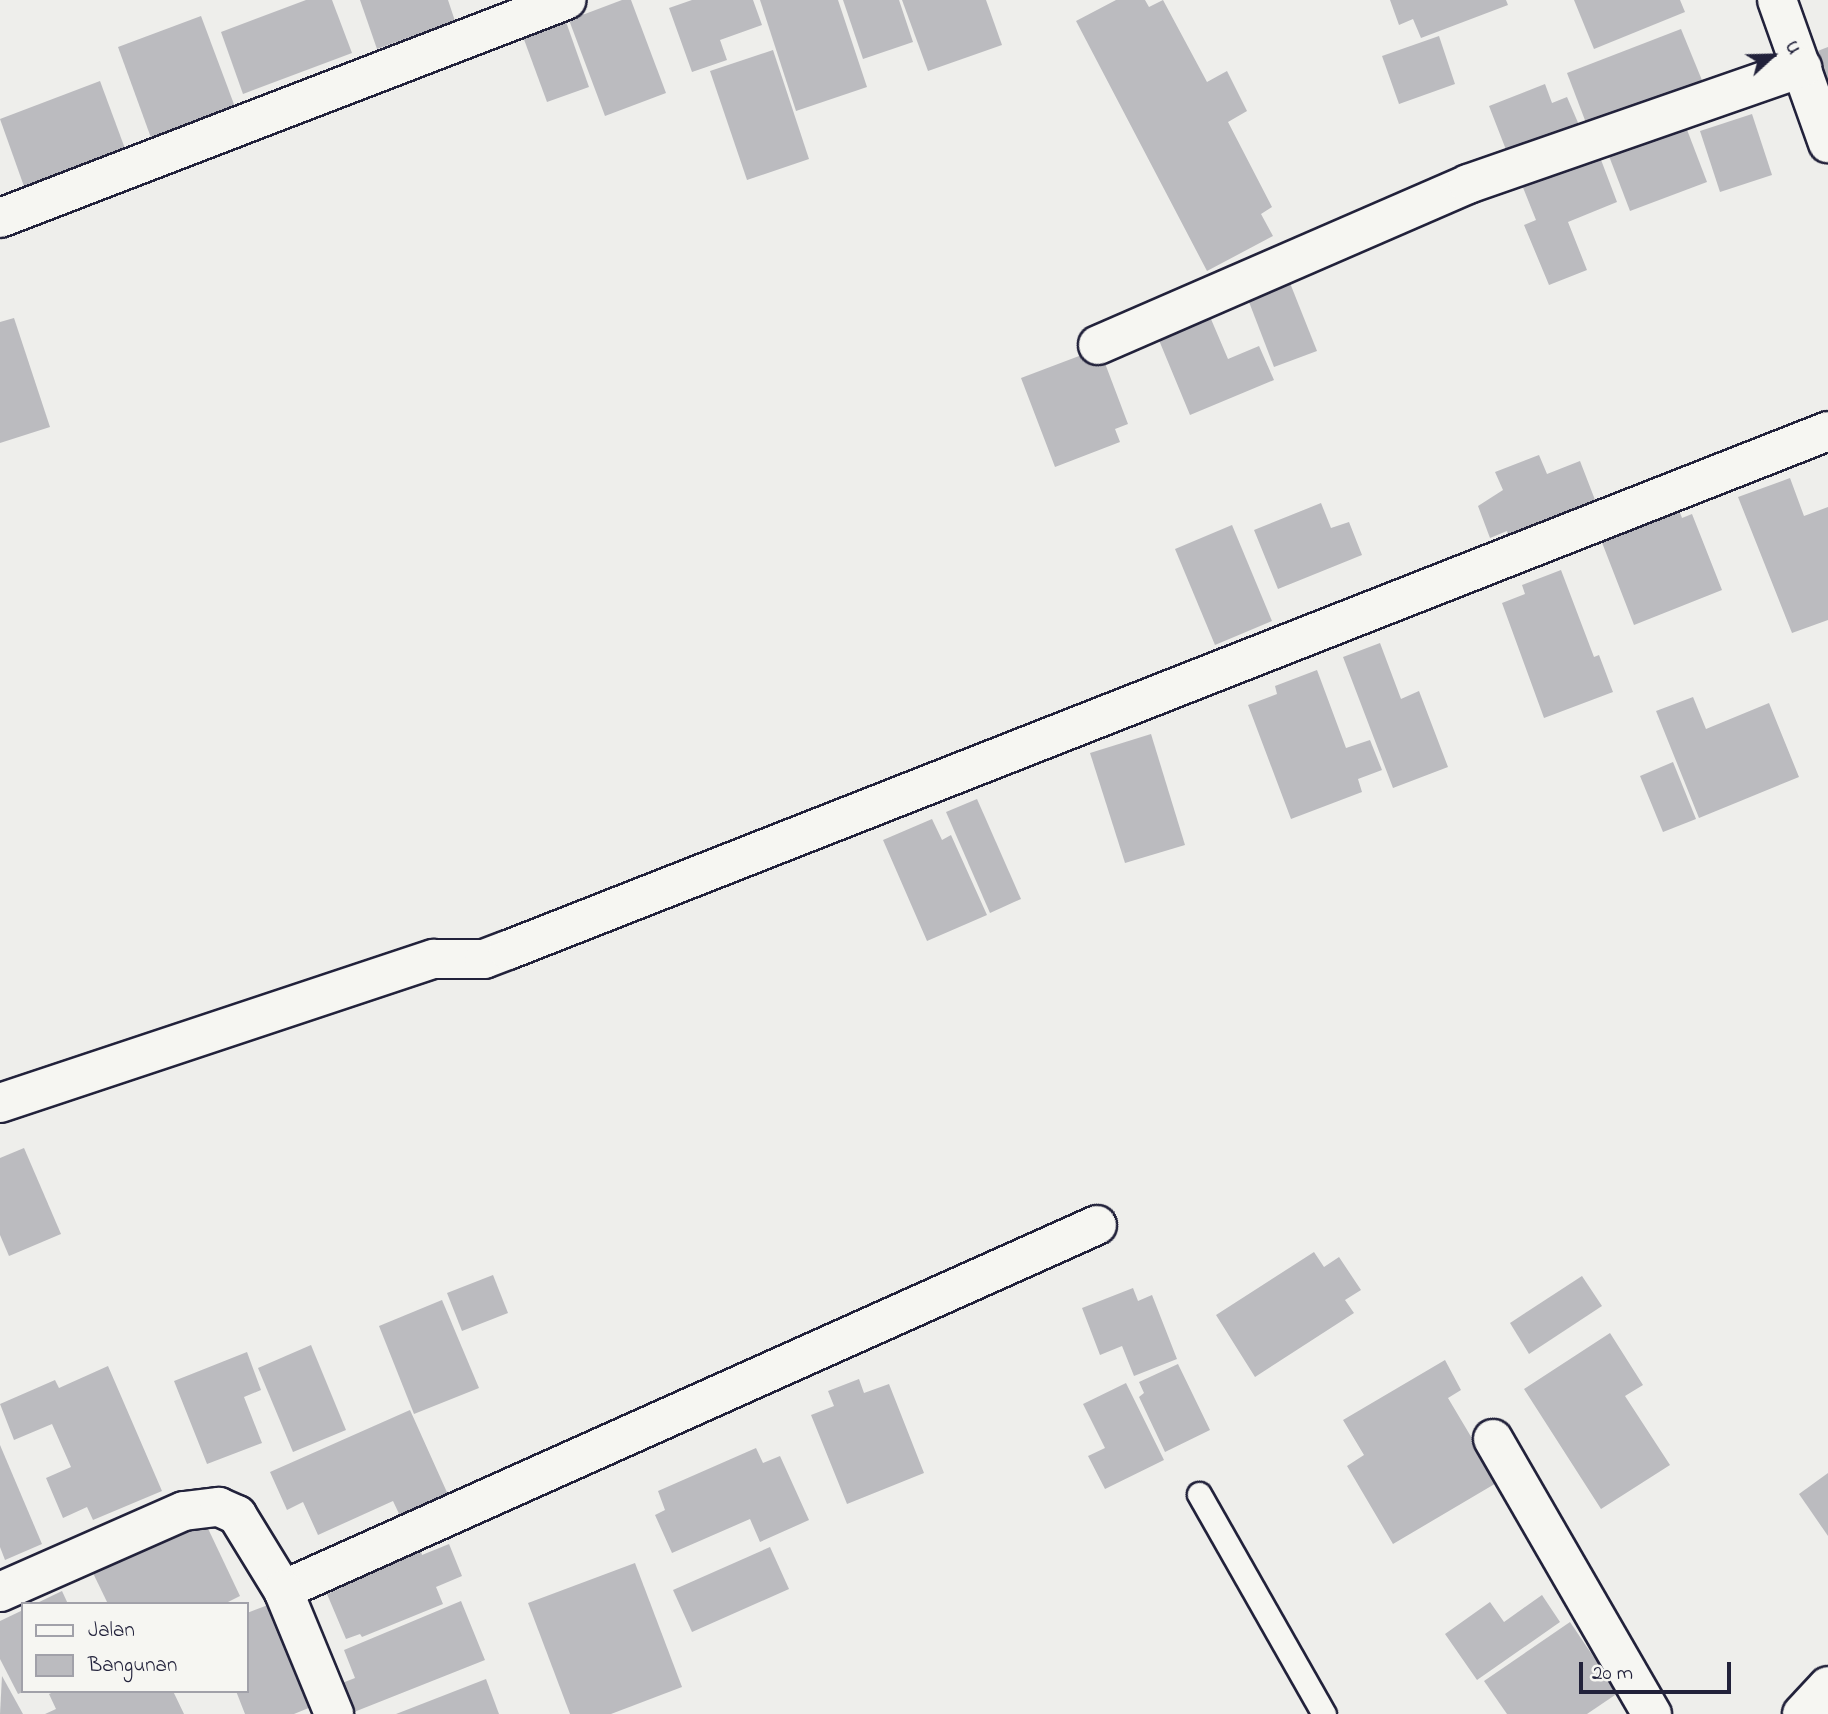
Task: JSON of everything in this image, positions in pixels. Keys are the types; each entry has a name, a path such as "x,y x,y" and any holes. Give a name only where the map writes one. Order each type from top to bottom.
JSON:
{"street":[{"path":"0,218 566,0"},
{"path":"1777,0 1828,143"},
{"path":"1098,345 1468,184 1802,68"},
{"path":"0,1103 434,959 496,954 1828,431"},
{"path":"284,1590 1097,1225"},
{"path":"1493,1439 1652,1714"},
{"path":"0,1592 184,1511 219,1507 237,1515 284,1590 334,1714"},
{"path":"1802,1714 1828,1686"}],"lane":[{"path":"1199,1494 1324,1714"}],"building":[{"path":"306,0 332,0 352,53 243,94 221,32"},
{"path":"360,0 448,0 455,21 377,49"},
{"path":"622,0 631,0 666,93 605,116 569,20"},
{"path":"692,0 753,0 762,25 720,40 727,60 692,72 669,8"},
{"path":"760,0 838,0 867,87 796,111"},
{"path":"843,0 899,0 913,42 863,59"},
{"path":"902,0 986,0 1002,45 928,71"},
{"path":"1116,0 1145,0 1149,7 1163,0 1207,82 1227,71 1247,111 1228,122 1272,207 1261,214 1273,236 1207,271 1076,21"},
{"path":"1390,0 1506,0 1508,5 1421,38 1413,19 1399,25"},
{"path":"1574,0 1680,0 1685,12 1594,49"},
{"path":"201,16 238,115 154,146 118,47"},
{"path":"565,19 589,87 547,102 522,34"},
{"path":"1681,29 1706,90 1591,136 1567,73"},
{"path":"1439,36 1455,84 1399,104 1382,56"},
{"path":"1828,47 1828,83 1815,52"},
{"path":"773,50 809,159 747,180 710,71"},
{"path":"100,81 127,154 26,192 0,119"},
{"path":"1545,84 1552,103 1567,97 1582,132 1510,160 1489,106"},
{"path":"1681,114 1707,182 1630,211 1604,143"},
{"path":"1752,114 1772,175 1720,192 1700,131"},
{"path":"1595,144 1617,202 1568,222 1587,270 1549,285 1524,225 1536,220 1518,175"},
{"path":"1286,273 1317,351 1274,367 1244,289"},
{"path":"1205,305 1228,359 1259,346 1274,380 1190,415 1156,333"},
{"path":"14,318 50,427 0,443 0,322"},
{"path":"1087,353 1090,363 1103,358 1128,424 1115,429 1120,442 1055,467 1021,378"},
{"path":"1539,455 1547,474 1580,461 1597,505 1509,539 1507,531 1490,538 1478,506 1503,490 1495,472"},
{"path":"1790,478 1804,516 1828,507 1828,620 1792,633 1738,497"},
{"path":"1321,503 1331,528 1349,522 1362,555 1278,589 1254,530"},
{"path":"1679,510 1682,518 1692,514 1722,590 1634,625 1601,540"},
{"path":"1232,525 1272,621 1215,645 1175,549"},
{"path":"1561,570 1594,657 1599,655 1613,692 1544,718 1502,603 1525,594 1522,585"},
{"path":"1380,643 1401,699 1419,691 1448,767 1393,788 1343,657"},
{"path":"1317,670 1346,748 1370,740 1382,770 1358,779 1362,792 1291,819 1248,705 1277,694 1275,686"},
{"path":"1693,697 1706,729 1769,703 1799,777 1699,818 1656,711"},
{"path":"1151,734 1185,845 1125,863 1090,753"},
{"path":"1673,762 1696,819 1663,832 1640,776"},
{"path":"977,799 1021,899 990,913 946,812"},
{"path":"932,819 942,840 951,835 987,915 927,941 883,840"},
{"path":"24,1148 61,1234 9,1256 0,1235 0,1158"},
{"path":"1314,1252 1324,1267 1339,1257 1361,1290 1345,1300 1354,1313 1255,1377 1216,1315"},
{"path":"493,1275 508,1313 462,1331 447,1293"},
{"path":"1582,1276 1602,1306 1529,1354 1510,1323"},
{"path":"1133,1288 1138,1301 1152,1295 1177,1359 1134,1376 1122,1346 1100,1355 1082,1308"},
{"path":"442,1300 479,1388 414,1414 379,1326"},
{"path":"1610,1333 1643,1385 1625,1396 1670,1465 1601,1509 1524,1389"},
{"path":"311,1345 346,1430 293,1452 258,1368"},
{"path":"247,1352 261,1390 244,1397 262,1443 207,1464 174,1381"},
{"path":"1445,1360 1461,1390 1448,1398 1498,1482 1393,1544 1347,1466 1364,1455 1343,1420"},
{"path":"1178,1364 1210,1430 1165,1452 1139,1397 1144,1393 1139,1382"},
{"path":"108,1366 162,1491 93,1520 87,1507 63,1518 46,1478 71,1467 52,1424 14,1440 0,1404 55,1380 59,1388"},
{"path":"859,1379 864,1393 889,1384 924,1473 847,1504 811,1415 834,1406 828,1391"},
{"path":"1126,1383 1164,1460 1105,1489 1088,1456 1105,1448 1083,1404"},
{"path":"410,1410 450,1499 402,1520 393,1501 318,1535 303,1502 287,1510 270,1472"},
{"path":"0,1445 42,1544 5,1560 0,1547"},
{"path":"756,1448 763,1463 780,1456 809,1520 760,1542 750,1519 672,1553 655,1515 665,1510 658,1491"},
{"path":"1828,1473 1828,1536 1799,1494"},
{"path":"203,1518 240,1596 228,1602 107,1602 92,1571"},
{"path":"449,1544 462,1576 436,1587 443,1604 362,1637 360,1634 346,1639 327,1594 341,1588 339,1582 420,1548 422,1555"},
{"path":"770,1547 789,1589 692,1632 673,1590"},
{"path":"635,1563 682,1687 611,1714 570,1714 528,1603"},
{"path":"62,1591 67,1602 39,1602"},
{"path":"1542,1595 1560,1622 1477,1680 1445,1634 1490,1602 1504,1622"},
{"path":"461,1601 485,1660 349,1714 337,1685 355,1678 344,1650"},
{"path":"276,1602 316,1705 294,1714 245,1714 237,1693 248,1693 248,1613"},
{"path":"21,1611 21,1693 18,1694 0,1659 0,1621"},
{"path":"1570,1622 1618,1693 1587,1714 1507,1714 1484,1681"},
{"path":"2,1676 23,1714 0,1714"},
{"path":"486,1679 499,1714 396,1714"},
{"path":"174,1693 184,1714 45,1714 56,1709 49,1694"}]}
